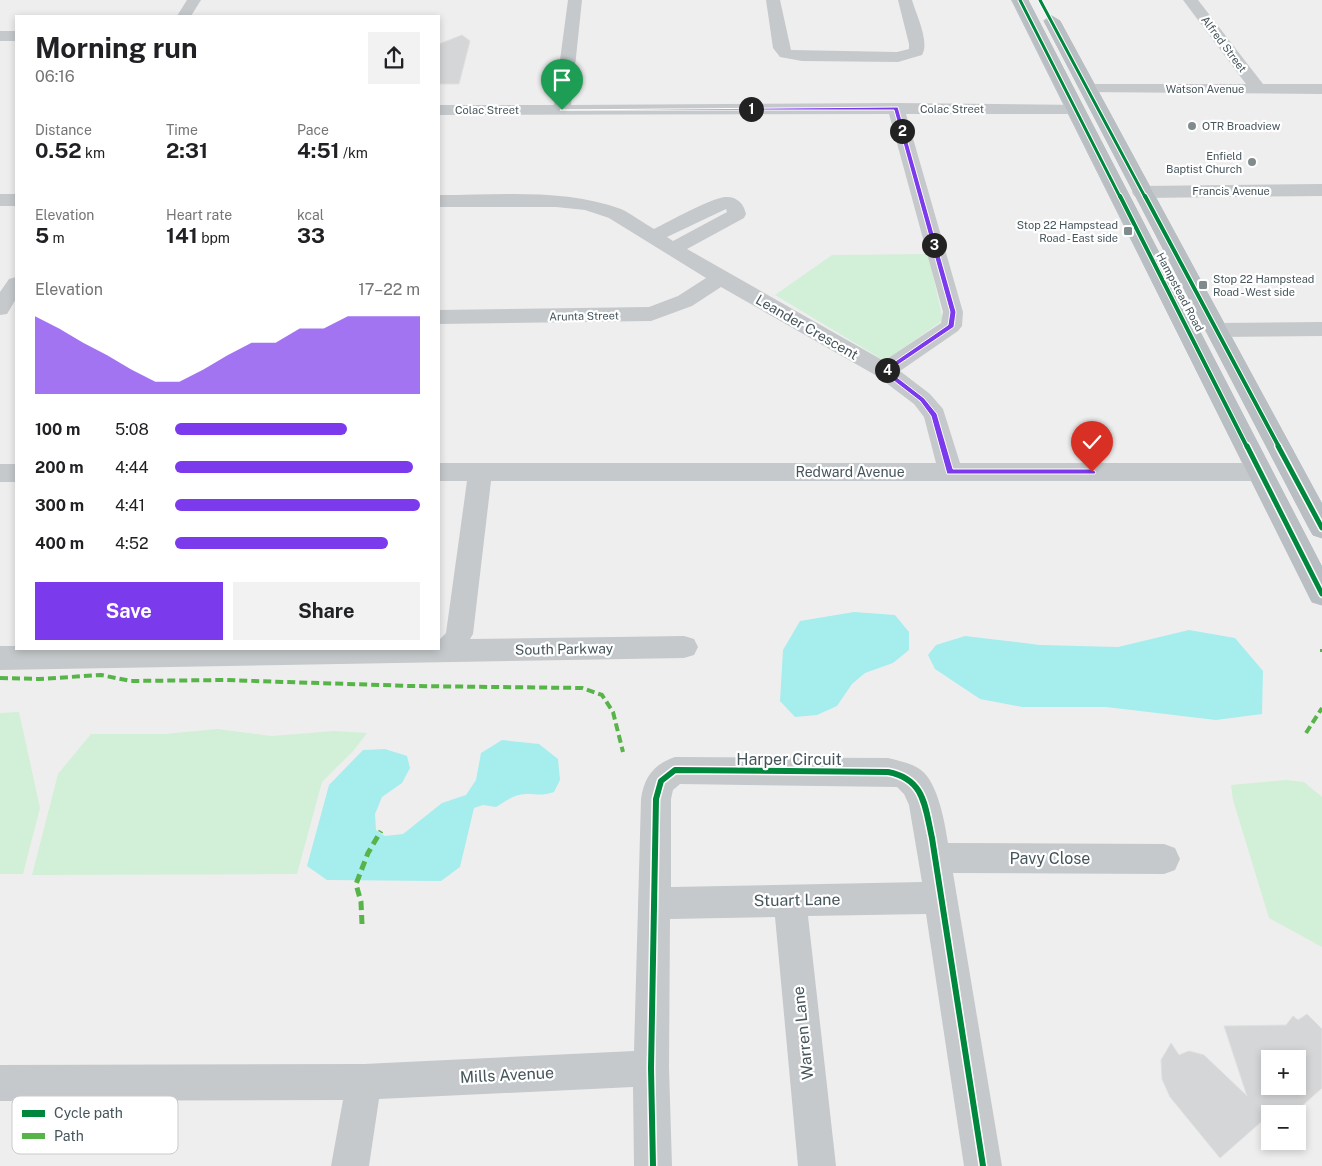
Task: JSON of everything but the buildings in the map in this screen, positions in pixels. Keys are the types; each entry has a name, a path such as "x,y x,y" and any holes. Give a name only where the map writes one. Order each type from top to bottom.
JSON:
{"highway":[{"name":"Hampstead Road","path":"1020,0 1322,594"},
{"name":"Hampstead Road","path":"1040,0 1140,192 1217,330 1292,472 1319,517"},
{"path":"1066,89 1088,89"},
{"path":"1076,109 1098,109"},
{"path":"1116,191 1140,192"},
{"path":"1189,330 1217,330"},
{"path":"1260,472 1292,472"},
{"path":"1281,512 1319,517"}],"street":[{"path":"185,15 194,0"},
{"path":"562,110 575,0"},
{"path":"773,0 781,48 786,54 802,56 888,57 916,52 917,44 904,0"},
{"name":"Alfred Street","path":"1190,0 1258,89"},
{"path":"0,36 15,36"},
{"name":"Watson Avenue","path":"1088,89 1322,88"},
{"path":"885,371 951,326 953,312 896,108"},
{"name":"Colac Street","path":"440,110 1076,109"},
{"name":"Francis Avenue","path":"1140,192 1322,190"},
{"path":"0,200 15,200"},
{"name":"Leander Crescent","path":"440,202 556,201 588,205 616,214 720,278 885,371 922,399 935,415 950,472"},
{"path":"652,237 714,206 726,202 735,206 737,214 673,249"},
{"name":"Arunta Street","path":"440,318 652,314 685,301 720,278"},
{"path":"0,309 15,285"},
{"path":"0,317 15,317"},
{"path":"1217,330 1322,330"},
{"name":"Redward Avenue","path":"440,472 1260,472"},
{"path":"444,651 453,645 459,634 480,472"},
{"path":"0,473 15,473"},
{"name":"South Parkway","path":"0,658 684,647"},
{"name":"Harper Circuit","path":"653,1166 651,1068 656,798 658,784 664,776 675,770 888,772 904,775 916,784 921,795 936,858 940,898 983,1166"},
{"name":"Pavy Close","path":"936,858 1164,859"},
{"name":"Stuart Lane","path":"654,903 940,898"},
{"name":"Warren Lane","path":"790,900 816,1166"},
{"name":"Mills Avenue","path":"0,1083 364,1082 651,1068"},
{"path":"350,1166 364,1082"}],"green space":[{"path":"928,254 943,320 885,361 775,295 832,255"},
{"path":"19,712 40,808 23,874 0,874 0,713"},
{"path":"217,729 272,736 334,731 367,733 354,750 322,782 297,874 32,875 58,774 91,734 165,734"},
{"path":"1286,780 1304,782 1322,797 1322,947 1269,918 1233,800 1231,785"}],"water":[{"path":"854,612 895,615 909,632 909,650 893,663 865,673 852,684 837,706 817,715 795,717 780,701 783,650 800,621"},
{"path":"1189,630 1235,638 1263,671 1262,714 1216,720 1106,707 1022,707 980,699 935,669 928,655 936,645 965,636 1040,645 1118,647"},
{"path":"502,740 539,744 558,759 560,780 554,792 522,794 510,798 496,807 483,805 474,808 460,867 441,881 327,880 307,866 329,785 363,750 385,749 407,756 410,768 402,783 382,797 375,814 376,830 385,836 403,834 442,803 466,795 476,780 481,753"}],"marked path":[{"path":"0,678 39,679 101,675 131,681 224,680 411,686 582,688 602,695 613,712 623,752"},
{"path":"1306,733 1322,708"},
{"path":"362,924 361,902 356,884 368,853 381,831"}],"cycle path":[{"path":"1020,0 1322,594"},
{"path":"1040,0 1322,528"},
{"path":"653,1166 651,1068 656,799 661,781 675,770 888,772 906,777 915,784 924,805 932,838 983,1166"}],"place":[{"name":"OTR Broadview","path":"1192,126"},
{"name":"Enfield Baptist Church","path":"1252,162"},
{"name":"Stop 22 Hampstead Road - East side","path":"1128,231"},
{"name":"Stop 22 Hampstead Road - West side","path":"1203,285"}],"route":[{"path":"562,110 896,108 953,312 951,326 885,371 922,399 935,415 950,472 1092,472"}]}
